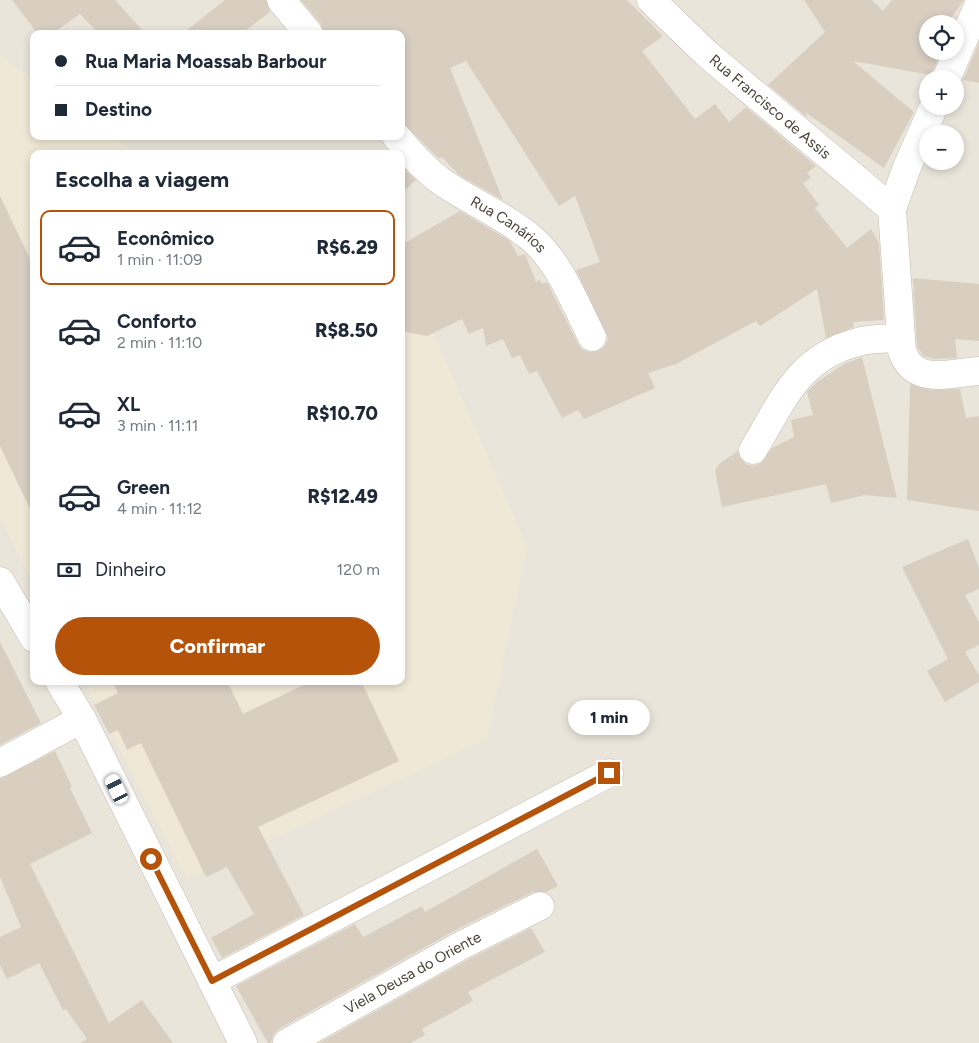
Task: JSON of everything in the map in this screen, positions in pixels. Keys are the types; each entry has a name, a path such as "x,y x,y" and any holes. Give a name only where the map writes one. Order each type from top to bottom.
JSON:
{"street":[{"path":"281,0 306,30"},
{"name":"Rua Francisco de Assis","path":"651,0 707,54 892,209"},
{"path":"950,70 979,4"},
{"path":"930,115 907,167 892,209 900,338 904,357 917,373 928,375 979,371"},
{"name":"Rua Canários","path":"399,140 418,162 441,181 509,222 530,238 544,252 560,276 592,338"},
{"path":"753,450 794,382 823,354 860,341 900,338"},
{"path":"0,581 30,631"},
{"path":"62,685 82,719 243,1043"},
{"path":"0,763 82,719"},
{"path":"212,981 609,773"},
{"name":"Viela Deusa do Oriente","path":"287,1043 462,945 540,906"}],"shaded area":[{"path":"0,0 979,0 979,1043 0,1043"},
{"path":"0,56 30,77 30,140 118,140 131,150 30,150 30,576 0,519"},
{"path":"405,326 432,330 527,546 487,739 187,879 86,685 405,685"}],"building":[{"path":"12,0 115,0 142,30 95,30 80,14 58,30 35,30"},
{"path":"225,0 266,0 270,12 246,30 187,30"},
{"path":"301,0 627,0 663,36 642,51 695,119 715,104 729,122 746,107 816,166 807,173 811,178 803,183 819,205 815,208 847,248 871,229 879,243 884,320 853,322 854,327 826,338 817,289 760,326 756,321 676,364 648,373 655,388 584,419 578,410 562,418 537,371 529,374 520,355 512,358 503,339 486,346 483,328 469,334 462,319 427,336 405,332 405,243 460,211 510,241 518,256 525,254 536,282 540,280 542,284 547,282 578,344 583,350 598,351 605,346 608,338 576,270 600,262 575,196 559,206 466,61 450,68 503,200 459,175 442,157 439,159 405,125 405,30 323,30 321,24"},
{"path":"804,0 872,0 883,11 892,0 964,0 953,15 919,15 919,60 937,60 933,70 919,70 919,73 853,61 914,112 884,168 805,112 808,118 768,85 825,32"},
{"path":"979,43 979,83 964,80"},
{"path":"405,170 416,180 405,190"},
{"path":"0,196 30,259 30,509 0,446"},
{"path":"913,278 979,284 979,341 955,339 957,358 935,359 924,356 917,347"},
{"path":"862,357 897,498 865,495 831,503 826,484 722,507 715,470 720,463 738,451 740,458 746,464 753,466 761,463 772,448 794,437 791,420 813,415 807,392 817,382 844,364"},
{"path":"910,384 931,390 960,389 966,418 979,416 979,511 907,500"},
{"path":"968,539 979,568 979,589 965,595 979,622 979,645 965,652 979,675 979,682 945,702 927,671 948,659 902,567"},
{"path":"0,642 41,723 0,745"},
{"path":"114,685 229,685 243,714 304,685 363,685 399,761 258,827 304,915 222,958 211,938 254,914 227,867 206,877 141,743 127,750 118,730 109,734 94,705 118,693"},
{"path":"55,751 72,787 70,788 92,833 30,864 109,1023 142,1000 173,1043 80,1043 87,1039 66,1009 63,1010 39,963 7,979 0,965 0,937 21,927 0,877 0,779"},
{"path":"537,849 558,886 546,892 533,892 454,931 279,1029 273,1035 271,1043 268,1043 236,986 355,924 363,937 422,906 425,912"},
{"path":"531,928 545,952 468,992 473,1001 422,1029 425,1035 411,1043 319,1043 469,959"}],"route":[{"path":"151,859 212,981 609,773"}]}
